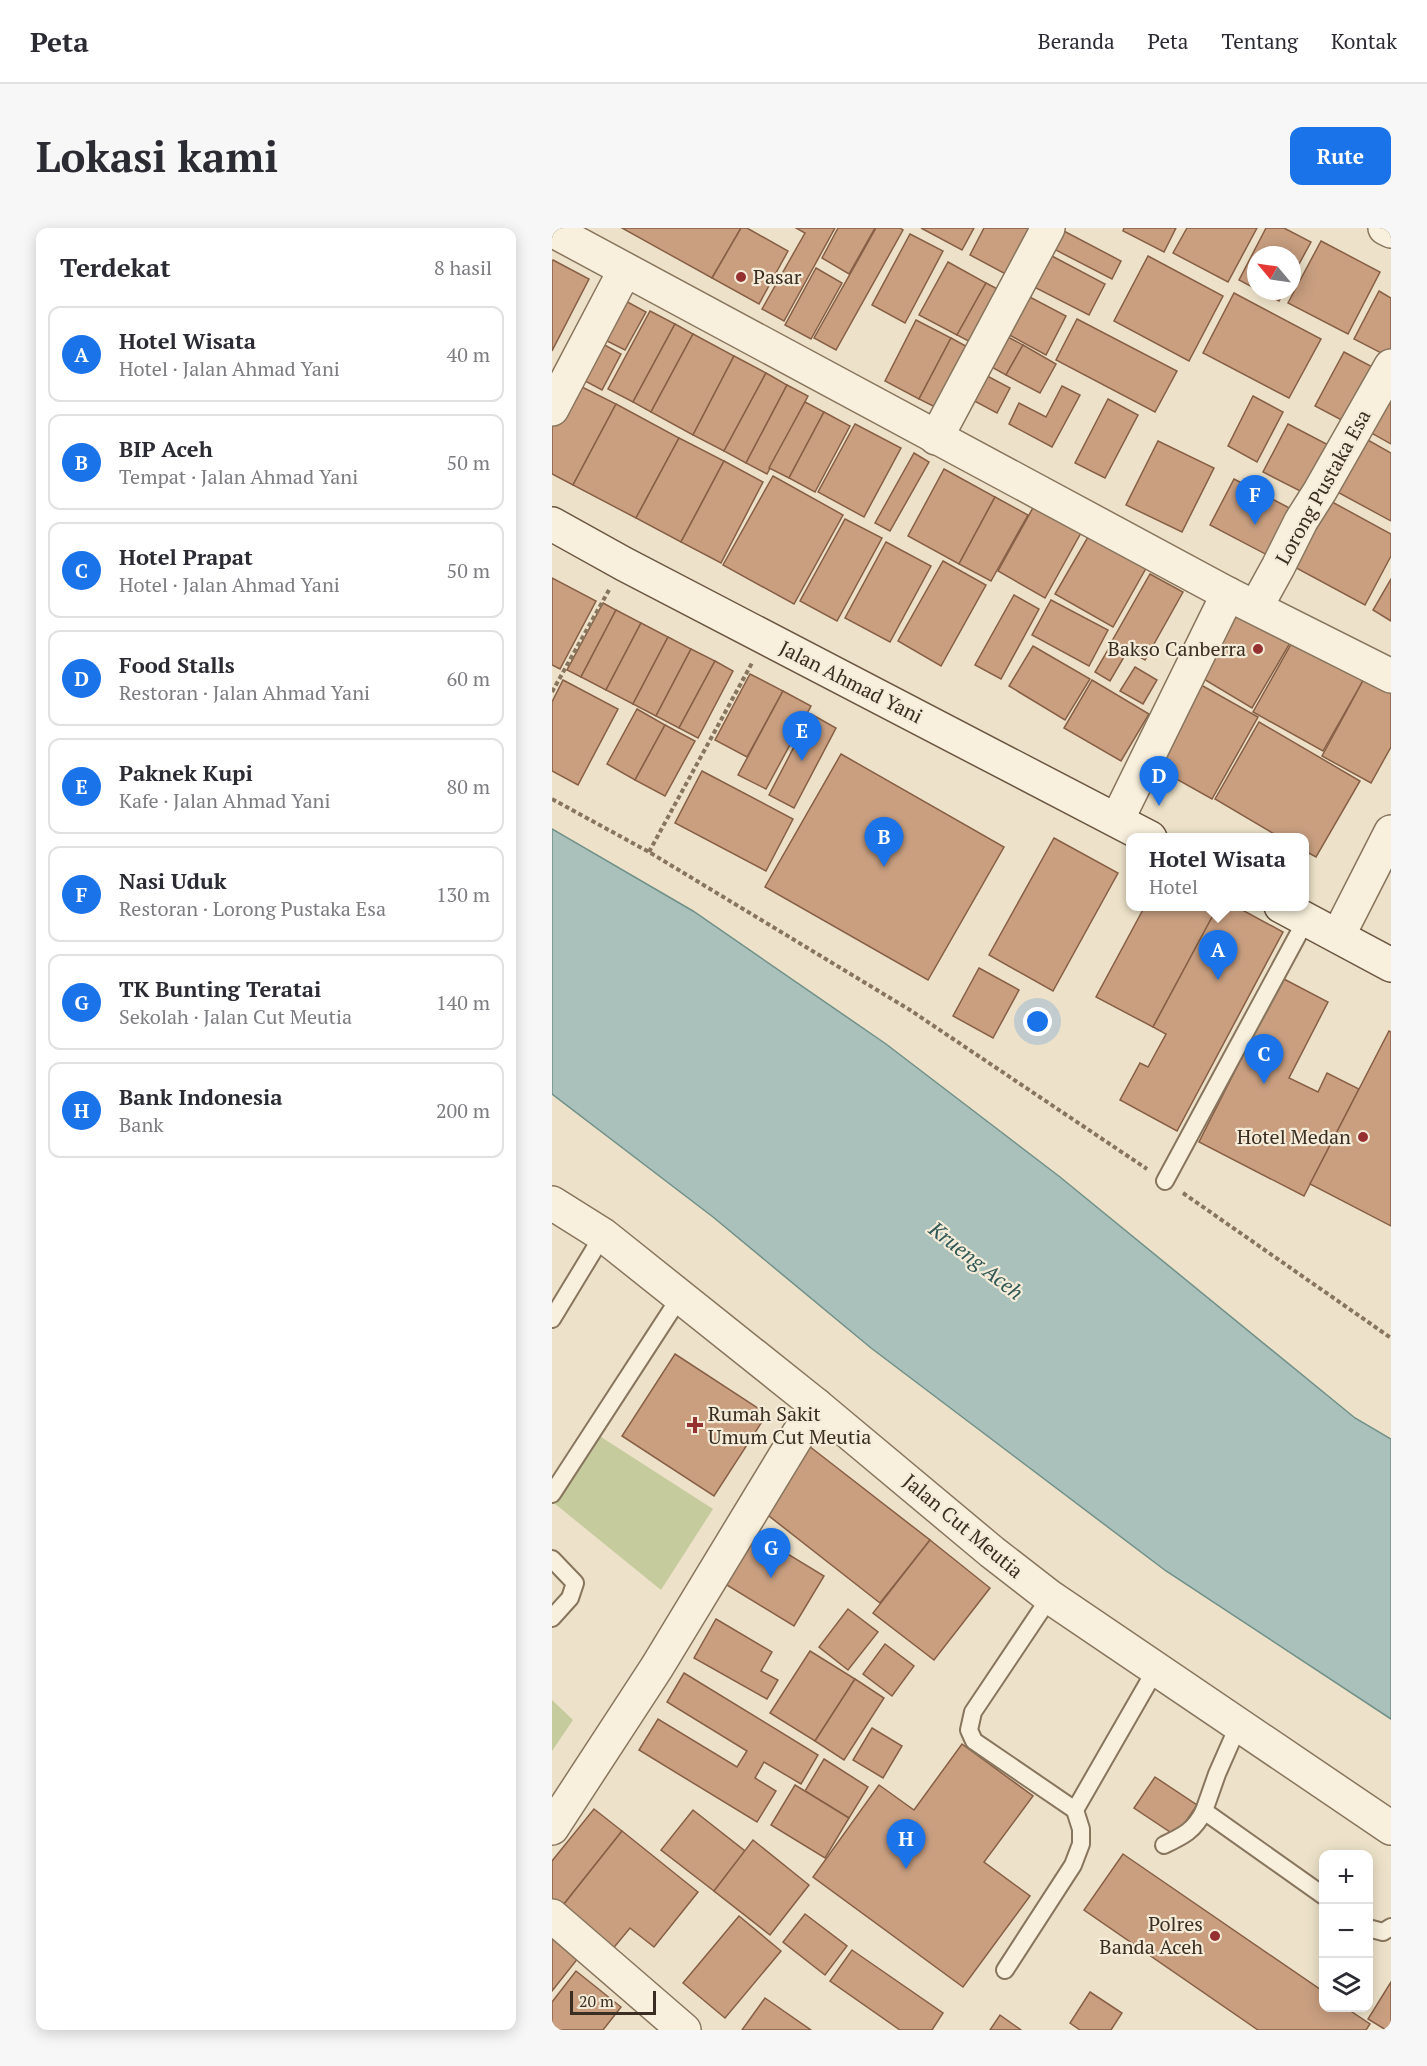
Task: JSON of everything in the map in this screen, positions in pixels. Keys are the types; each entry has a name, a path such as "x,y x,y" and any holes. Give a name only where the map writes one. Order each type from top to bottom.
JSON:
{"street":[{"path":"936,438 1048,228"},
{"path":"1385,228 1391,231"},
{"path":"552,230 1242,601 1391,676"},
{"path":"552,409 625,270"},
{"name":"Lorong Pustaka Esa","path":"1117,820 1242,601 1278,567 1301,521 1391,366"},
{"name":"Jalan Ahmad Yani","path":"552,524 624,564 1142,833"},
{"path":"1338,936 1391,832"},
{"path":"1293,913 1391,965"},
{"name":"Jalan Cut Meutia","path":"552,1203 603,1235 816,1405 992,1552 1050,1597 1391,1828"},
{"path":"552,1828 657,1667 816,1405"},
{"path":"552,1916 684,2030"}],"lane":[{"path":"1165,1181 1293,913"},
{"path":"552,1319 603,1235"},
{"path":"552,1494 680,1296"},
{"path":"552,1559 575,1583 570,1598 552,1618"},
{"path":"1005,1970 1073,1865 1081,1844 1082,1828 1075,1810 974,1741 969,1730 973,1712 1050,1597"},
{"path":"1075,1810 1156,1669"},
{"path":"1164,1845 1197,1826 1239,1724"},
{"path":"1204,1811 1319,1893"},
{"path":"1373,1929 1383,1932 1391,1927"}],"path":[{"path":"552,692 624,564"},
{"path":"648,852 766,638"},
{"path":"552,799 648,852 910,1010 1165,1181 1391,1338"}],"green space":[{"path":"598,1435 713,1509 661,1590 554,1503"},
{"path":"552,1700 573,1720 552,1751"}],"water":[{"name":"Krueng Aceh","path":"552,829 693,911 886,1044 1060,1177 1355,1418 1391,1439 1391,1719 1166,1571 871,1348 713,1217 552,1094"}],"building":[{"path":"622,228 741,228 712,278"},
{"path":"741,228 747,228 788,251 759,304 712,278"},
{"path":"796,228 835,228 784,321 762,309 805,233"},
{"path":"838,228 875,228 849,274 822,258"},
{"path":"876,228 903,230 836,350 814,338"},
{"path":"921,228 974,228 962,250"},
{"path":"984,228 1038,228 1013,278 970,255"},
{"path":"1124,228 1176,228 1164,252 1123,231"},
{"path":"1187,228 1257,228 1228,282 1173,253"},
{"path":"1266,228 1284,228 1311,242 1301,260 1301,246 1257,246"},
{"path":"1060,229 1121,261 1112,279 1050,247"},
{"path":"910,234 943,251 905,323 872,305"},
{"path":"1321,241 1380,272 1348,334 1288,303 1290,300 1301,300 1301,279"},
{"path":"1050,255 1105,284 1089,315 1034,287"},
{"path":"1148,256 1223,296 1189,361 1114,321"},
{"path":"552,261 589,279 552,351"},
{"path":"948,262 986,283 957,335 919,315"},
{"path":"1247,265 1247,284 1239,280"},
{"path":"816,268 842,283 811,339 785,325"},
{"path":"986,283 1007,294 978,346 957,335"},
{"path":"1379,291 1391,298 1391,358 1354,339"},
{"path":"1234,293 1321,339 1289,398 1203,353"},
{"path":"1024,294 1066,316 1046,355 1004,332"},
{"path":"622,299 646,312 625,350 601,338"},
{"path":"650,311 675,324 633,402 608,389"},
{"path":"1077,319 1177,371 1155,412 1056,360"},
{"path":"916,320 951,338 919,399 885,381"},
{"path":"675,324 693,334 651,412 633,402"},
{"path":"995,330 1023,345 1006,375 979,360"},
{"path":"693,334 734,356 693,435 651,412"},
{"path":"592,338 621,354 602,390 572,374"},
{"path":"951,338 973,350 941,410 919,399"},
{"path":"1023,345 1056,364 1040,393 1006,375"},
{"path":"1344,352 1380,371 1351,425 1315,406"},
{"path":"734,356 766,373 724,451 693,435"},
{"path":"976,370 1010,388 997,413 963,395"},
{"path":"766,373 787,385 746,463 724,451"},
{"path":"574,383 616,404 573,485 552,474 552,425"},
{"path":"787,385 808,396 767,474 746,463"},
{"path":"1062,386 1080,395 1052,447 1009,424 1019,403 1046,417"},
{"path":"1391,386 1391,444 1366,430"},
{"path":"1253,396 1283,412 1257,462 1228,446"},
{"path":"1108,399 1138,415 1105,478 1075,463"},
{"path":"805,402 824,412 789,478 769,468"},
{"path":"616,404 679,438 636,518 573,485"},
{"path":"824,412 850,426 815,492 789,478"},
{"path":"855,424 901,448 864,517 818,492"},
{"path":"1288,424 1338,450 1312,497 1263,472"},
{"path":"1359,435 1391,453 1391,521 1330,488"},
{"path":"679,438 724,461 681,542 636,518"},
{"path":"1158,441 1214,468 1182,532 1126,505"},
{"path":"914,453 929,462 890,531 875,523"},
{"path":"724,461 763,482 721,563 681,542"},
{"path":"944,469 995,497 959,564 908,536"},
{"path":"773,476 843,515 794,604 723,565"},
{"path":"1234,479 1297,512 1273,558 1210,525"},
{"path":"1040,495 1087,522 1045,598 998,571"},
{"path":"995,497 1028,515 991,581 959,564"},
{"path":"1323,497 1391,534 1391,556 1365,605 1287,563"},
{"path":"845,519 882,538 837,621 800,601"},
{"path":"1092,530 1149,563 1113,627 1055,594"},
{"path":"886,542 931,566 890,642 845,618"},
{"path":"943,561 986,585 941,666 898,641"},
{"path":"1150,574 1183,592 1145,660 1112,641"},
{"path":"552,578 596,601 560,669 552,665"},
{"path":"1391,579 1391,621 1373,610"},
{"path":"1014,595 1039,609 1001,679 975,665"},
{"path":"1051,600 1108,630 1089,666 1032,635"},
{"path":"603,603 616,610 581,677 567,670"},
{"path":"1231,608 1290,643 1252,708 1192,672"},
{"path":"616,610 641,623 606,690 581,677"},
{"path":"641,623 668,637 633,704 606,690"},
{"path":"668,637 691,649 656,716 633,704"},
{"path":"1294,639 1364,679 1323,751 1253,712"},
{"path":"1033,646 1090,679 1065,720 1009,686"},
{"path":"1109,648 1124,657 1110,681 1095,672"},
{"path":"691,649 715,661 679,728 656,716"},
{"path":"715,661 733,671 698,738 679,728"},
{"path":"1135,667 1157,680 1143,704 1120,691"},
{"path":"750,674 783,691 747,757 715,740"},
{"path":"1365,677 1391,692 1391,747 1371,783 1322,756"},
{"path":"563,680 618,709 578,785 552,771 552,702"},
{"path":"1092,680 1149,714 1121,761 1064,728"},
{"path":"1194,681 1258,717 1212,799 1148,763"},
{"path":"783,691 811,706 766,789 738,775"},
{"path":"637,709 665,725 635,780 607,764"},
{"path":"811,714 836,728 794,808 769,795"},
{"path":"1259,722 1360,781 1316,857 1309,853 1309,833 1273,833 1215,799"},
{"path":"665,725 695,741 665,796 635,780"},
{"path":"841,754 1004,847 928,980 765,887"},
{"path":"702,771 793,819 766,871 675,823"},
{"path":"1054,838 1118,873 1053,991 989,955"},
{"path":"1142,911 1215,912 1153,1027 1096,997"},
{"path":"1215,911 1244,911 1283,932 1177,1131 1120,1100 1140,1063 1148,1067 1166,1034 1153,1027"},
{"path":"979,968 1019,990 993,1038 953,1016"},
{"path":"1282,978 1328,1002 1289,1078 1318,1092 1327,1073 1359,1089 1304,1196 1199,1142"},
{"name":"Hotel Medan","path":"1389,1031 1391,1032 1391,1226 1310,1184"},
{"name":"Rumah Sakit Umum Cut Meutia","path":"675,1354 767,1414 714,1496 622,1436"},
{"path":"809,1446 930,1540 880,1603 760,1509"},
{"path":"748,1530 824,1576 794,1626 717,1579"},
{"path":"930,1540 990,1588 934,1660 873,1613"},
{"path":"848,1609 878,1632 848,1670 819,1647"},
{"path":"716,1619 772,1652 761,1671 778,1680 767,1699 694,1658"},
{"path":"885,1644 914,1666 892,1696 863,1674"},
{"path":"810,1651 855,1679 815,1741 770,1713"},
{"path":"684,1673 818,1755 801,1784 764,1762 755,1778 776,1791 757,1822 639,1750 658,1719 737,1767 747,1751 667,1702"},
{"path":"855,1679 884,1698 844,1760 815,1741"},
{"path":"872,1728 902,1746 883,1778 853,1760"},
{"path":"962,1744 1033,1796 984,1862 1030,1896 963,1987 813,1877 879,1785 914,1810"},
{"path":"824,1759 868,1787 849,1818 805,1791"},
{"path":"1155,1777 1197,1805 1176,1836 1134,1808"},
{"path":"795,1785 849,1818 825,1858 771,1825"},
{"path":"594,1809 622,1831 560,1909 552,1903 552,1861"},
{"path":"693,1810 745,1851 714,1891 661,1850"},
{"path":"622,1831 698,1892 654,1947 630,1928 611,1951 560,1909"},
{"path":"753,1840 809,1885 770,1935 714,1891"},
{"path":"1123,1854 1319,1989 1319,2012 1352,2012 1370,2024 1366,2030 1258,2030 1084,1910"},
{"path":"805,1914 847,1946 825,1975 783,1942"},
{"path":"739,1916 781,1951 725,2018 683,1983"},
{"path":"552,1936 579,1957 552,1991"},
{"path":"852,1950 943,2013 932,2030 900,2030 830,1981"},
{"path":"576,1971 621,2007 603,2030 552,2030 552,2002"},
{"path":"1391,1982 1391,2030 1386,2030 1368,2019"},
{"path":"1090,1992 1122,2013 1111,2030 1080,2030 1070,2023"},
{"path":"765,1998 811,2030 742,2030"},
{"path":"1000,2015 1021,2030 990,2030"}],"place":[{"name":"Pasar","path":"741,277"},
{"name":"Nasi Uduk","path":"1255,525"},
{"name":"Bakso Canberra","path":"1258,649"},
{"name":"Paknek Kupi","path":"802,761"},
{"name":"Food Stalls","path":"1159,806"},
{"name":"BIP Aceh","path":"884,867"},
{"name":"Hotel Wisata","path":"1218,980"},
{"name":"Hotel Prapat","path":"1264,1084"},
{"name":"Hotel Medan","path":"1363,1137"},
{"name":"Rumah Sakit Umum Cut Meutia","path":"695,1425"},
{"name":"TK Bunting Teratai","path":"771,1578"},
{"name":"Bank Indonesia","path":"906,1869"},
{"name":"Polres Banda Aceh","path":"1215,1936"}]}
